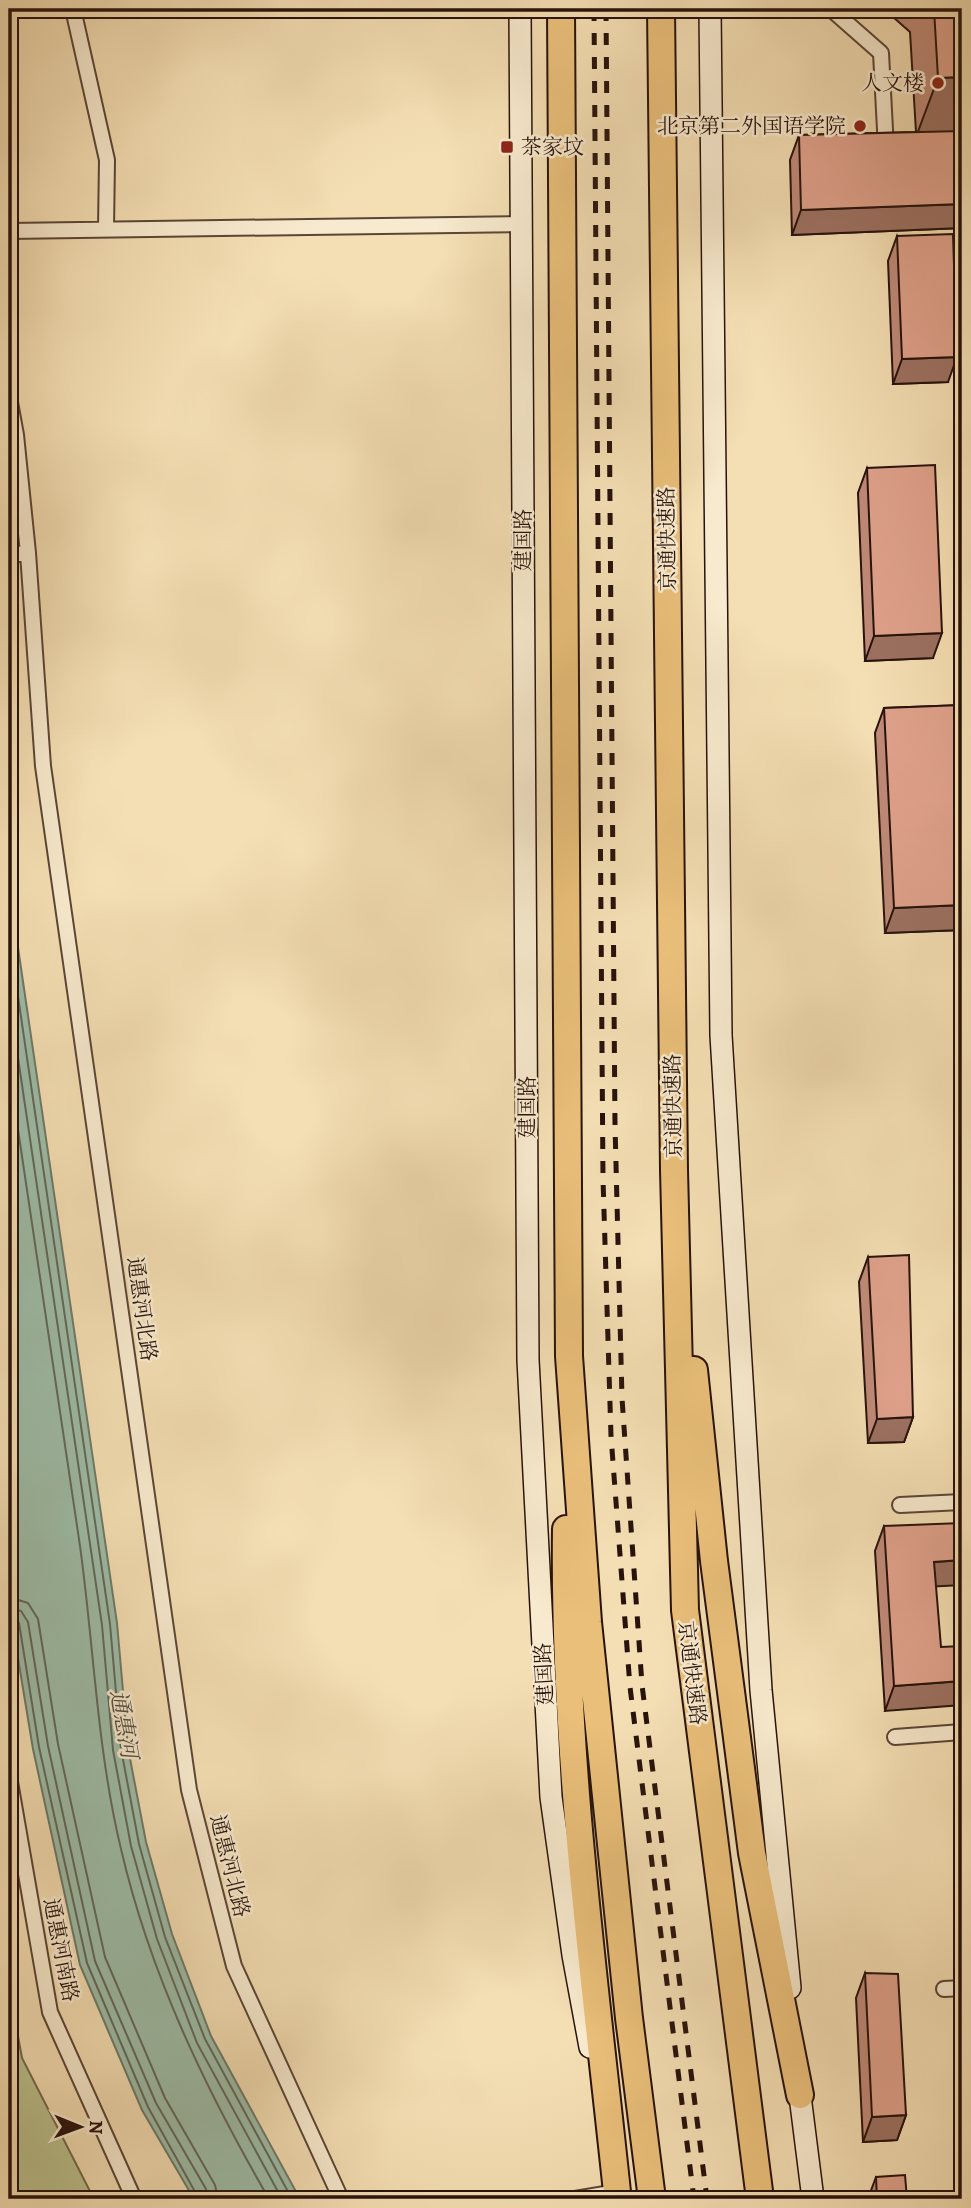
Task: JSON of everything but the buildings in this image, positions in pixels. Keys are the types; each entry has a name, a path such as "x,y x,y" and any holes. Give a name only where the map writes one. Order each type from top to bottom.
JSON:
{"highway":[{"path":"561,9 569,1356 565,1598 584,1881 618,2196"},
{"name":"京通快速路","path":"661,9 674,1170 685,1610 760,2199"},
{"path":"674,1170 714,1561 752,1853 800,2095"},
{"path":"569,1356 594,1677 629,2018 652,2199"}],"main road":[{"name":"建国路","path":"520,9 528,1360 551,1797 573,1955 618,2196"},
{"path":"710,9 721,1035 761,1690 800,2095 813,2199"}],"street":[{"path":"73,9 107,160 106,229"},
{"path":"831,9 881,53 887,154 897,153"},
{"path":"9,231 521,223"},
{"name":"通惠河北路","path":"9,397 28,553 43,766 189,1790 234,1966 341,2199"},
{"path":"9,555 28,553"},
{"path":"900,1505 962,1502"},
{"path":"895,1737 962,1732"},
{"name":"通惠河南路","path":"9,1776 50,2012 134,2199"},
{"path":"944,1989 962,1987"},
{"path":"575,2199 618,2196"}],"green space":[{"path":"9,1987 22,2058 94,2199 9,2199"}],"water":[{"name":"通惠河","path":"9,886 117,1623 128,1748 146,1842 172,1934 211,2036 300,2199 194,2199 142,2110 80,1965 33,1749 9,1604"}],"railway":[{"path":"594,9 603,1179 611,1436 630,1687 694,2199"},
{"path":"606,9 615,1125 622,1398 642,1685 707,2199"}],"place":[{"name":"人文楼","path":"938,83"},
{"name":"北京第二外国语学院","path":"860,126"},
{"name":"茶家坟","path":"507,147"}]}
